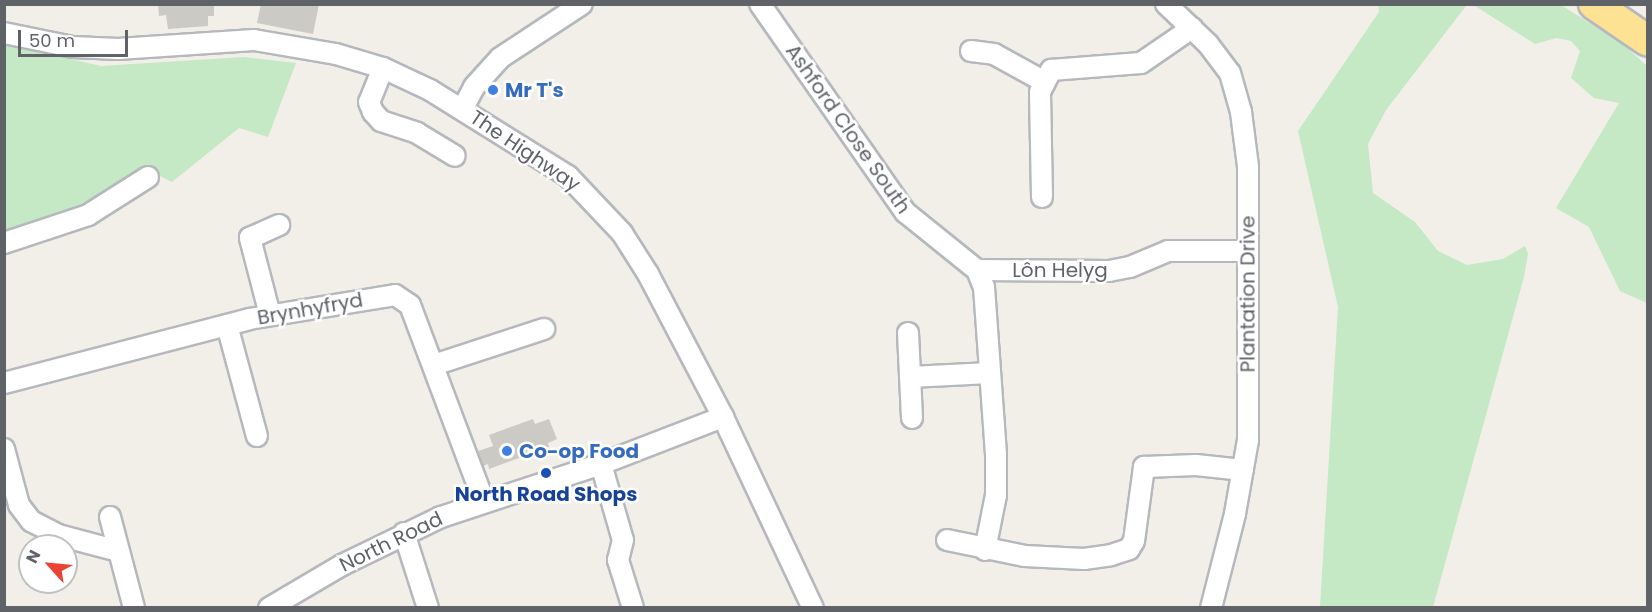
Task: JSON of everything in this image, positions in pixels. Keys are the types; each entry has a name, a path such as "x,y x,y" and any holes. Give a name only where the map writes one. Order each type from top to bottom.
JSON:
{"highway":[{"path":"1594,4 1647,41"}],"street":[{"path":"463,108 474,87 500,58 582,4"},
{"name":"Ashford Close South","path":"760,4 905,212 977,270"},
{"name":"Plantation Drive","path":"1166,4 1192,28 1230,73 1241,112 1248,167 1250,412 1243,470 1210,608"},
{"path":"1042,197 1040,92 1052,70 1141,63 1192,28"},
{"name":"The Highway","path":"4,33 73,47 117,49 254,40 290,44 383,68 463,108 568,176 595,201 622,233 648,274 723,417 813,608"},
{"path":"971,51 994,54 1046,82"},
{"path":"383,68 369,102 373,112 381,121 417,133 455,156"},
{"path":"4,243 88,214 148,177"},
{"path":"270,315 250,238 279,225"},
{"name":"Lôn Helyg","path":"977,270 1109,271 1130,267 1168,251 1247,251"},
{"path":"977,270 984,286 996,495 985,550"},
{"name":"Brynhyfryd","path":"4,383 227,324 395,295 410,305 484,502"},
{"path":"227,324 257,436"},
{"path":"434,365 544,329"},
{"path":"908,333 912,418"},
{"path":"910,377 990,373"},
{"name":"North Road","path":"269,608 404,533 484,502 601,464 723,417"},
{"path":"4,449 19,505 31,520 58,535 118,551"},
{"path":"601,464 623,540 618,560 633,608"},
{"path":"947,540 985,550 1084,559 1120,553 1134,541 1144,467 1196,465 1243,470"},
{"path":"110,517 134,608"},
{"path":"404,533 428,608"}],"green space":[{"path":"1378,5 1561,5 1623,44 1647,66 1647,303 1620,291 1589,227 1556,208 1619,103 1594,98 1571,78 1580,51 1571,41 1556,38 1535,44 1475,6 1466,6 1386,110 1368,144 1373,193 1415,222 1438,251 1467,265 1503,259 1525,246 1528,254 1524,277 1433,607 1320,607 1338,307 1298,131 1379,12"},
{"path":"5,44 101,66 244,57 296,63 268,137 239,128 172,182 144,168 41,227 5,234"}],"building":[{"path":"158,4 214,4 214,16 208,16 208,26 168,29 166,15 159,16"},
{"path":"261,4 319,4 313,34 257,23"},
{"path":"533,419 535,424 549,419 557,439 548,443 549,447 489,469 488,464 483,466 478,451 493,446 489,435"}],"place":[{"name":"Mr T's","path":"493,90"},
{"name":"Co-op Food","path":"507,451"},
{"name":"North Road Shops","path":"546,473"}]}
